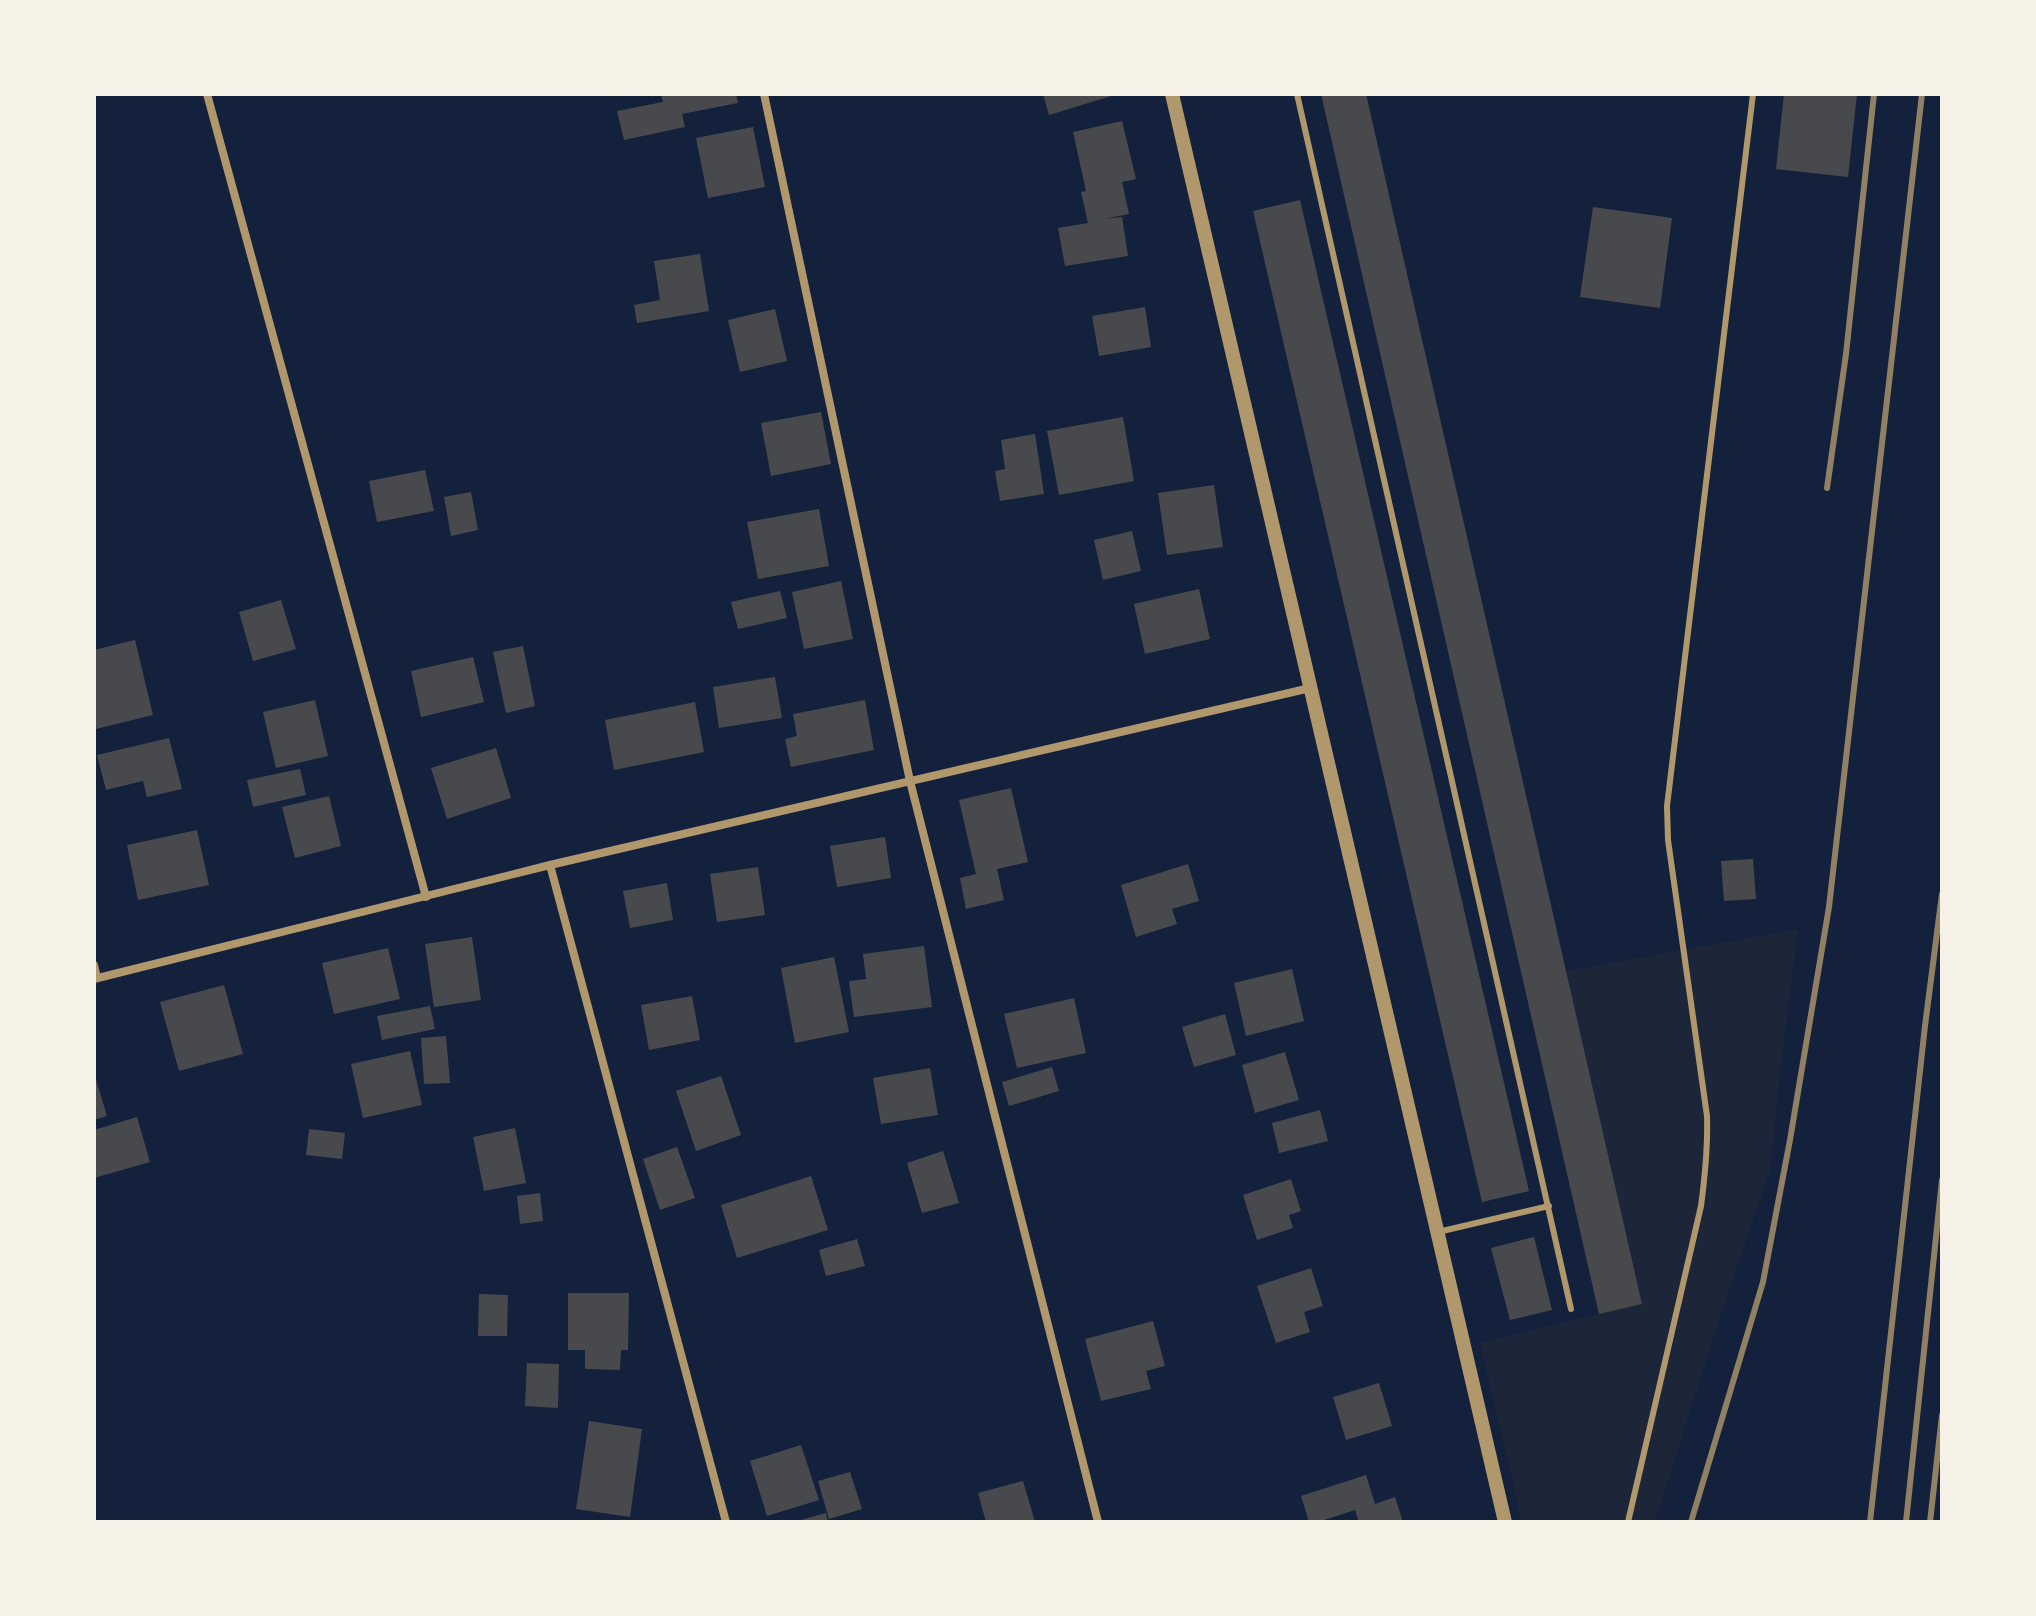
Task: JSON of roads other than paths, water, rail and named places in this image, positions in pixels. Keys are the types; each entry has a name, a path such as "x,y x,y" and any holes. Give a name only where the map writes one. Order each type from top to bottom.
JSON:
{"street":[{"path":"207,94 426,897"},
{"path":"764,94 910,781 1098,1522"},
{"path":"1172,94 1505,1522"},
{"path":"94,965 96,979 550,865 1310,688"},
{"path":"550,865 726,1522"}],"lane":[{"path":"1297,94 1571,1309"},
{"path":"1628,1522 1701,1206 1707,1159 1707,1116 1670,855 1667,806 1753,94"},
{"path":"1438,1232 1549,1206"}],"railway":[{"path":"1827,488 1846,354 1874,94"},
{"path":"1691,1522 1763,1282 1829,907 1922,94"},
{"path":"1870,1522 1942,894"},
{"path":"1906,1522 1942,1180"},
{"path":"1930,1522 1942,1415"}]}
